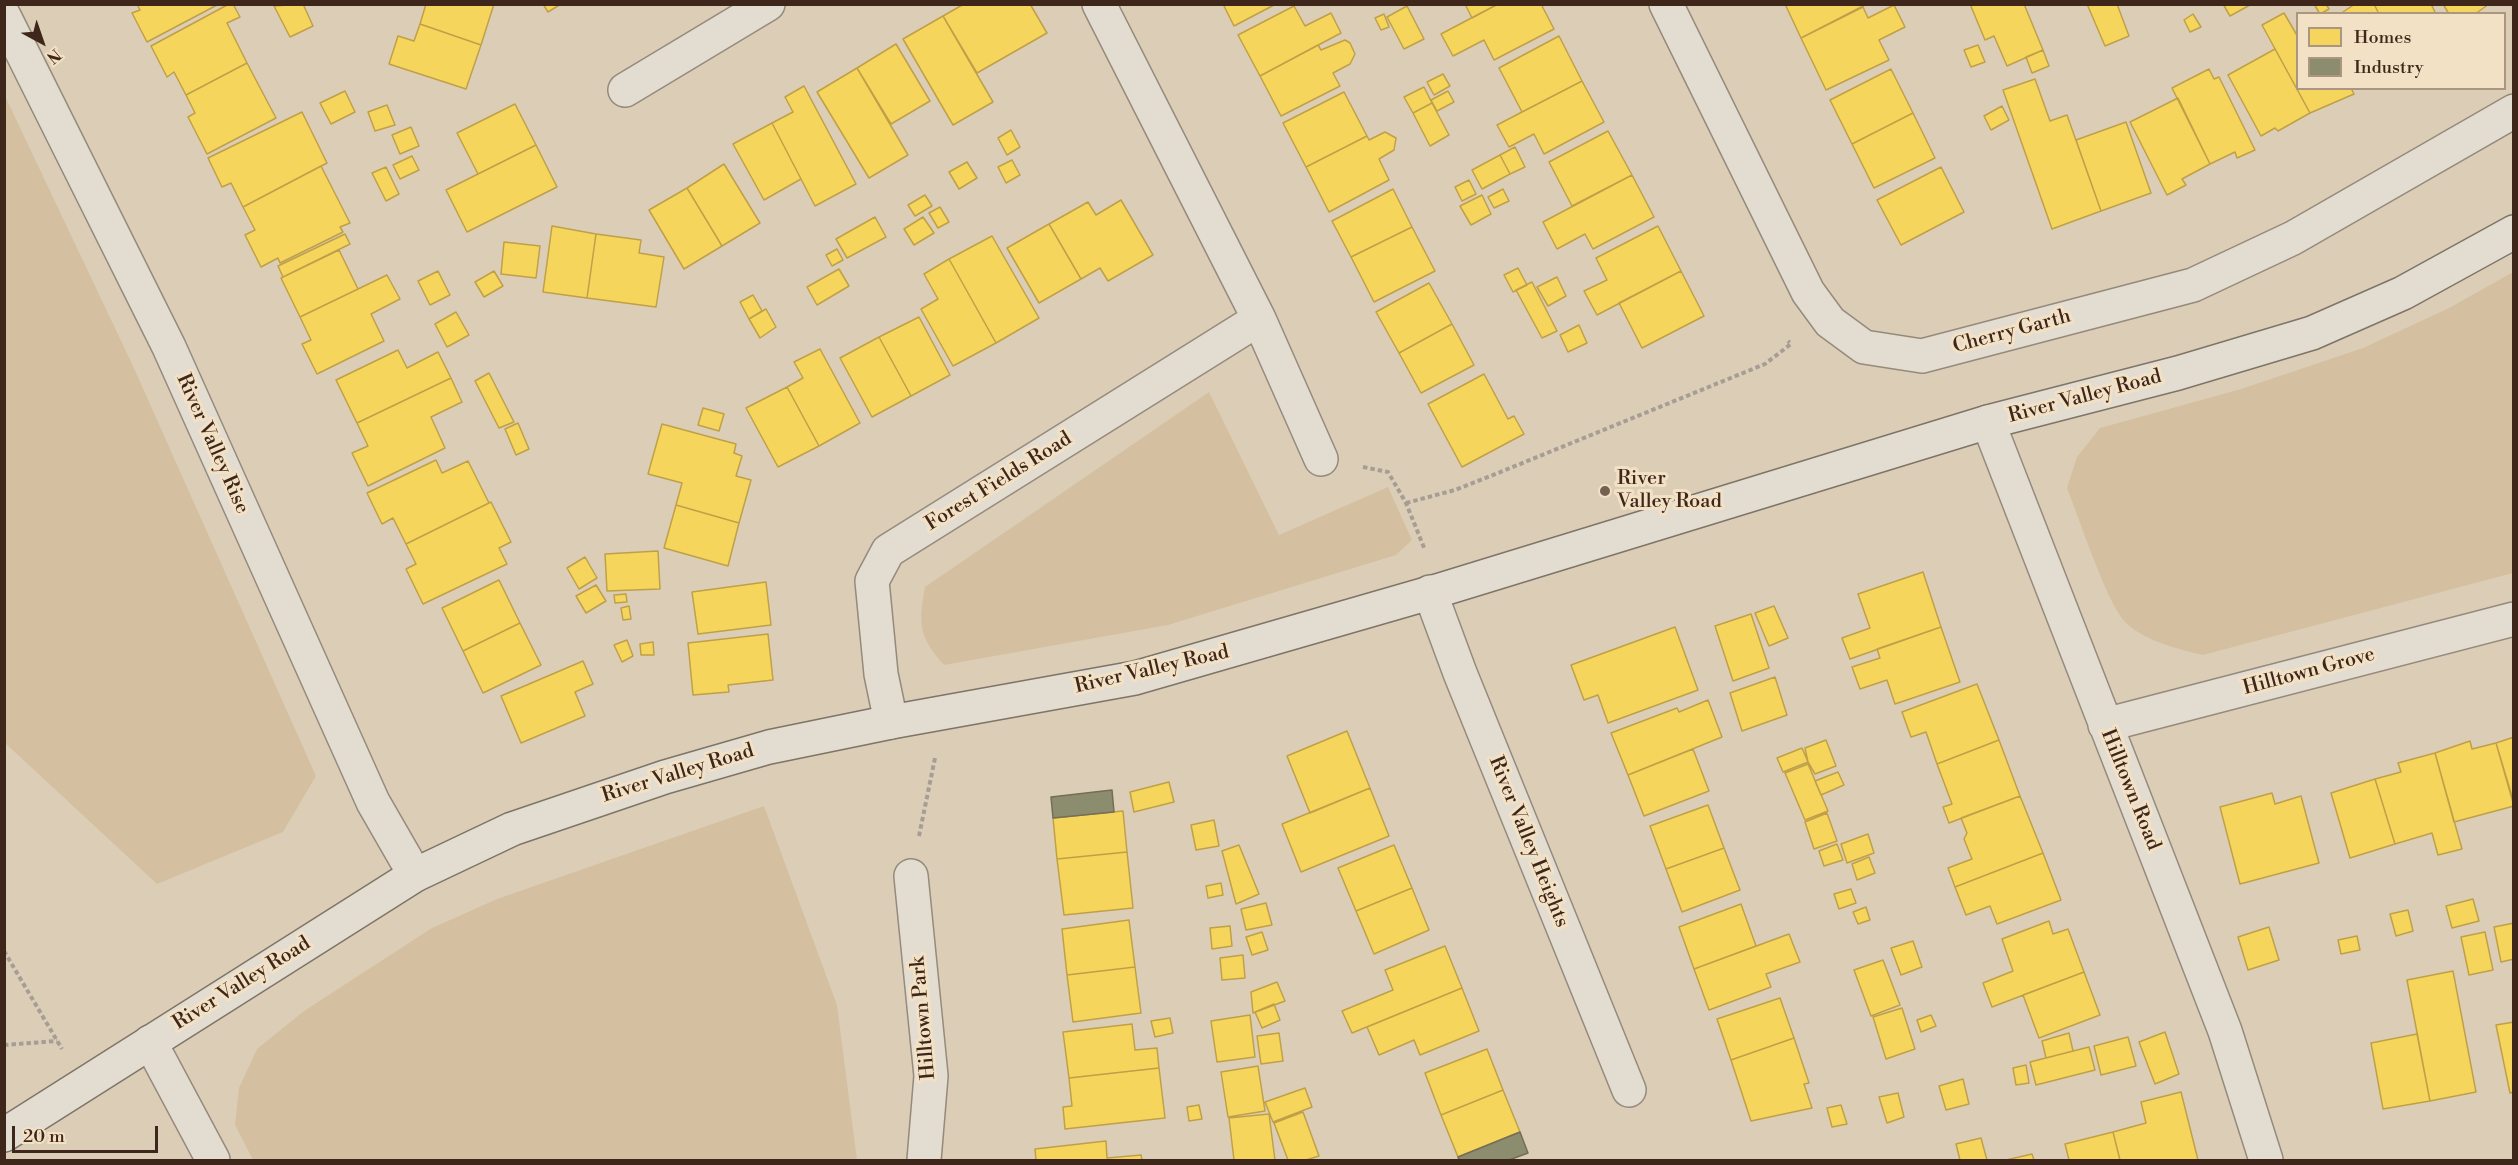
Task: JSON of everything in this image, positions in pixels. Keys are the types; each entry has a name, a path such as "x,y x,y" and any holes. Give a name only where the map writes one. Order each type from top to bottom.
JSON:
{"street":[{"path":"625,90 768,4"},
{"path":"1099,4 1258,319 1322,459"},
{"name":"Cherry Garth","path":"1666,4 1808,292 1830,322 1864,347 1922,356 2193,285 2293,238 2514,111"},
{"name":"River Valley Rise","path":"4,16 169,347 373,802 415,874"},
{"name":"River Valley Road","path":"4,1135 415,874 512,829 593,800 769,747 891,722 1135,678 1435,591 1988,422 2178,373 2312,333 2403,293 2514,232"},
{"name":"Forest Fields Road","path":"891,722 881,674 872,581 888,551 1258,319"},
{"name":"Hilltown Road","path":"1988,422 2225,1031 2266,1161"},
{"name":"River Valley Heights","path":"1435,591 1460,673 1629,1090"},
{"name":"Hilltown Grove","path":"2105,725 2514,619"},
{"name":"Hilltown Park","path":"911,876 931,1076 924,1161"},
{"path":"150,1042 213,1161"}],"path":[{"path":"1406,502 1455,490 1765,364 1791,344 1785,335"},
{"path":"1322,459 1388,472 1406,502 1435,591"},
{"path":"891,722 935,756 911,876"},
{"path":"4,951 83,1085"},
{"path":"4,1045 57,1041"}],"shaded area":[{"path":"5,96 133,366 316,776 283,832 157,884 5,743"},
{"path":"2513,272 2513,573 2203,655 2152,639 2126,623 2102,580 2067,488 2077,457 2100,428 2241,389 2363,348 2449,308"},
{"path":"1209,392 1279,535 1388,487 1412,540 1396,555 1168,625 944,665 925,638 921,611 925,587"},
{"path":"764,806 837,1005 857,1160 253,1160 235,1125 239,1088 257,1049 304,1011 432,928 497,899"}],"building: Homes":[{"path":"137,4 219,4 147,42 132,13 140,10"},
{"path":"229,4 233,4 240,17 227,23 247,63 186,95 174,72 167,77 151,46"},
{"path":"303,4 313,26 290,37 274,6"},
{"path":"426,4 494,4 481,45 420,24"},
{"path":"543,4 561,4 548,12"},
{"path":"964,4 1030,4 1047,33 977,73 943,16"},
{"path":"1223,4 1276,4 1234,26"},
{"path":"1465,4 1498,4 1472,18"},
{"path":"1498,4 1541,4 1554,29 1494,60 1484,40 1453,56 1441,34"},
{"path":"1785,4 1867,4 1801,38"},
{"path":"1970,4 2024,4 2043,50 2007,66 1994,36 1985,40"},
{"path":"2087,4 2117,4 2129,36 2105,46"},
{"path":"2223,4 2249,4 2250,5 2230,16"},
{"path":"2314,4 2326,4 2329,9 2319,12"},
{"path":"2355,4 2374,4 2378,12 2343,12"},
{"path":"2374,4 2431,4 2435,12 2378,12"},
{"path":"2443,4 2489,4 2478,12 2448,12"},
{"path":"1894,5 1905,27 1879,40 1889,60 1826,90 1801,38 1863,7 1868,18"},
{"path":"1294,6 1305,26 1331,13 1341,33 1260,76 1238,35"},
{"path":"1407,6 1424,39 1404,49 1387,17"},
{"path":"2284,13 2296,34 2296,87 2262,25"},
{"path":"1384,14 1389,27 1381,30 1375,18"},
{"path":"2193,14 2201,27 2190,32 2184,20"},
{"path":"943,16 993,102 953,125 903,39"},
{"path":"420,24 481,45 466,89 389,64 398,36 414,41"},
{"path":"1559,36 1582,81 1522,112 1499,68"},
{"path":"1345,40 1350,43 1355,54 1350,64 1333,73 1340,86 1281,116 1260,76 1318,45 1321,50"},
{"path":"896,44 930,101 891,124 857,68"},
{"path":"1978,45 1985,62 1971,67 1964,50"},
{"path":"2275,49 2310,113 2278,131 2275,128 2261,136 2228,75"},
{"path":"2043,50 2049,66 2032,73 2026,57"},
{"path":"247,63 276,118 207,154 188,117 195,113 186,95"},
{"path":"857,68 908,155 869,178 817,92"},
{"path":"1891,69 1913,113 1852,144 1830,100"},
{"path":"2209,69 2214,79 2219,77 2255,150 2237,158 2235,152 2210,164 2172,88"},
{"path":"1443,74 1450,86 1434,95 1427,82"},
{"path":"2035,79 2050,121 2067,115 2101,211 2052,229 2003,90"},
{"path":"1582,81 1604,122 1544,154 1534,134 1509,147 1497,125"},
{"path":"804,86 856,184 815,206 772,123 793,112 785,97"},
{"path":"1424,87 1432,103 1413,113 1404,97"},
{"path":"2297,90 2352,90 2354,94 2310,113"},
{"path":"345,91 355,112 331,124 320,103"},
{"path":"1448,91 1454,102 1437,111 1431,100"},
{"path":"1344,92 1367,136 1306,167 1283,123"},
{"path":"2178,98 2210,164 2182,179 2186,185 2167,195 2130,122"},
{"path":"1432,103 1449,135 1430,146 1413,113"},
{"path":"515,104 536,145 478,174 457,133"},
{"path":"387,105 395,125 375,131 368,112"},
{"path":"2002,106 2009,120 1991,130 1984,116"},
{"path":"302,112 327,163 243,207 231,183 222,187 208,158"},
{"path":"1913,113 1935,158 1874,188 1852,144"},
{"path":"2126,122 2151,193 2101,211 2076,140"},
{"path":"772,123 801,179 764,200 733,144"},
{"path":"411,127 419,146 400,154 392,135"},
{"path":"1011,130 1020,147 1007,155 998,138"},
{"path":"1608,131 1632,175 1572,206 1549,162"},
{"path":"1385,132 1396,138 1394,150 1379,159 1389,180 1329,212 1306,167 1367,136 1369,140"},
{"path":"536,145 557,187 467,232 446,190"},
{"path":"1515,147 1525,167 1510,174 1500,155"},
{"path":"1500,155 1510,174 1482,189 1472,170"},
{"path":"412,156 419,170 400,179 393,165"},
{"path":"1012,160 1020,175 1006,183 998,167"},
{"path":"967,162 977,178 959,189 949,172"},
{"path":"724,164 760,223 722,246 687,188"},
{"path":"321,166 350,223 340,227 343,232 280,263 278,258 261,267 245,235 255,230 243,207"},
{"path":"386,167 399,194 386,201 372,173"},
{"path":"1941,167 1964,212 1901,245 1877,200"},
{"path":"1632,175 1654,217 1593,249 1585,234 1557,249 1543,222"},
{"path":"1469,180 1476,194 1462,201 1455,187"},
{"path":"687,188 722,246 684,269 649,210"},
{"path":"1393,189 1412,227 1351,257 1332,221"},
{"path":"1503,189 1509,201 1494,208 1488,197"},
{"path":"925,195 932,206 915,216 908,205"},
{"path":"1482,195 1491,214 1471,225 1460,206"},
{"path":"1121,200 1153,255 1108,281 1100,268 1081,279 1049,224 1088,202 1096,215"},
{"path":"940,207 949,222 938,228 929,213"},
{"path":"875,217 886,237 847,258 836,239"},
{"path":"923,217 934,233 914,245 904,229"},
{"path":"1049,224 1081,279 1039,303 1007,248"},
{"path":"552,226 596,234 587,298 543,292"},
{"path":"1658,226 1681,271 1597,315 1584,291 1607,280 1596,258"},
{"path":"1412,227 1435,271 1374,302 1351,257"},
{"path":"345,234 350,244 283,277 278,266"},
{"path":"596,234 641,240 639,253 664,257 656,307 587,298"},
{"path":"992,236 1039,318 996,343 949,259"},
{"path":"504,242 540,246 536,278 501,274"},
{"path":"837,249 843,260 832,266 826,255"},
{"path":"339,250 358,289 300,317 281,278"},
{"path":"949,259 996,343 953,366 921,309 938,299 924,274"},
{"path":"1518,268 1527,285 1513,292 1504,275"},
{"path":"839,269 849,286 817,305 807,287"},
{"path":"438,271 450,295 430,305 418,281"},
{"path":"494,271 503,286 484,297 475,282"},
{"path":"1681,271 1704,316 1642,348 1619,303"},
{"path":"387,275 400,299 371,314 384,341 317,374 302,344 311,340 300,317"},
{"path":"1557,277 1566,296 1548,306 1537,287"},
{"path":"1532,282 1557,331 1542,338 1516,290"},
{"path":"1429,283 1452,324 1399,353 1376,312"},
{"path":"753,295 762,311 749,319 740,302"},
{"path":"766,309 776,327 760,338 749,319"},
{"path":"456,312 469,335 447,347 435,324"},
{"path":"919,317 950,375 911,396 879,337"},
{"path":"1452,324 1474,365 1421,393 1399,353"},
{"path":"1579,325 1587,343 1568,352 1560,335"},
{"path":"879,337 911,396 872,417 840,358"},
{"path":"820,349 860,423 819,446 787,387 803,378 794,362"},
{"path":"398,350 407,368 438,352 451,378 357,423 336,380"},
{"path":"489,373 514,422 499,428 475,381"},
{"path":"1484,374 1508,419 1514,416 1524,434 1462,467 1428,404"},
{"path":"451,378 462,402 431,417 445,448 368,486 352,453 368,446 357,423"},
{"path":"787,387 819,446 778,467 746,408"},
{"path":"703,408 724,414 719,431 698,425"},
{"path":"518,423 529,449 516,455 505,429"},
{"path":"662,424 736,444 734,453 742,456 736,476 751,480 739,523 676,505 682,483 648,474"},
{"path":"436,460 442,473 468,461 489,503 406,544 393,518 382,524 367,493"},
{"path":"491,502 511,542 499,548 507,564 423,604 406,569 416,564 406,544"},
{"path":"676,505 739,523 728,566 664,548"},
{"path":"658,551 660,589 607,591 605,554"},
{"path":"585,557 597,578 579,589 567,568"},
{"path":"1923,572 1941,627 1850,659 1842,638 1870,628 1858,594"},
{"path":"499,580 520,623 463,651 442,608"},
{"path":"766,582 771,625 698,634 692,592"},
{"path":"596,585 606,601 586,613 576,596"},
{"path":"626,594 627,602 615,603 614,595"},
{"path":"629,606 631,619 623,620 621,608"},
{"path":"1774,606 1788,638 1769,646 1755,613"},
{"path":"1751,614 1769,668 1733,681 1715,626"},
{"path":"520,623 541,665 483,693 463,651"},
{"path":"1675,627 1698,690 1608,723 1598,695 1584,700 1571,665"},
{"path":"1941,627 1960,682 1895,704 1887,680 1860,689 1852,667 1880,658 1877,649"},
{"path":"768,634 773,680 728,685 729,692 693,695 688,643"},
{"path":"627,640 633,656 622,662 614,645"},
{"path":"653,642 654,655 641,655 640,644"},
{"path":"583,661 593,684 575,692 585,716 521,743 501,696"},
{"path":"1775,677 1787,715 1742,731 1730,693"},
{"path":"1977,684 1999,740 1937,764 1926,732 1911,737 1902,712"},
{"path":"1708,700 1722,737 1628,775 1611,733 1677,708 1679,712"},
{"path":"1347,731 1370,788 1310,813 1287,756"},
{"path":"2514,737 2514,803 2496,743"},
{"path":"1826,740 1836,766 1815,774 1808,762 1805,748"},
{"path":"1999,740 2020,796 1949,823 1943,807 1952,804 1937,764"},
{"path":"2470,741 2472,749 2496,743 2514,806 2454,822 2435,753"},
{"path":"1802,748 1808,762 1783,772 1777,758"},
{"path":"1693,749 1709,791 1644,816 1628,775"},
{"path":"2435,753 2462,849 2438,855 2432,833 2395,844 2375,779 2401,772 2398,763"},
{"path":"1808,764 1828,811 1805,820 1785,773"},
{"path":"1838,772 1844,785 1821,795 1815,781"},
{"path":"2375,779 2395,844 2350,858 2331,793"},
{"path":"1169,782 1174,802 1134,812 1130,792"},
{"path":"1370,788 1389,836 1301,872 1282,824"},
{"path":"2272,793 2275,804 2301,796 2319,863 2240,884 2220,807"},
{"path":"2020,796 2043,853 1955,887 1948,868 1972,859 1964,839 1967,833 1961,818"},
{"path":"1708,805 1724,848 1666,869 1650,826"},
{"path":"1123,811 1127,852 1057,859 1053,818"},
{"path":"1827,813 1837,841 1814,849 1805,822"},
{"path":"1214,820 1219,846 1196,850 1191,825"},
{"path":"1868,834 1874,853 1847,863 1841,844"},
{"path":"1837,844 1843,860 1824,866 1819,851"},
{"path":"1239,845 1259,894 1236,904 1222,851"},
{"path":"1394,845 1412,888 1356,911 1338,868"},
{"path":"1724,848 1740,890 1682,912 1666,869"},
{"path":"1127,852 1133,908 1064,915 1057,859"},
{"path":"2043,853 2061,900 1997,924 1990,906 1966,915 1955,887"},
{"path":"1869,857 1875,873 1857,880 1852,864"},
{"path":"1221,883 1223,895 1208,898 1206,886"},
{"path":"1412,888 1429,930 1374,954 1356,911"},
{"path":"1851,889 1856,903 1839,909 1834,894"},
{"path":"2473,899 2479,921 2452,928 2446,906"},
{"path":"1266,903 1272,925 1246,930 1241,909"},
{"path":"1741,904 1756,946 1694,969 1679,927"},
{"path":"1866,907 1870,920 1858,924 1853,912"},
{"path":"2408,910 2413,931 2396,936 2390,914"},
{"path":"1129,920 1135,967 1067,975 1062,929"},
{"path":"2049,921 2053,934 2068,929 2084,972 1992,1007 1983,983 2013,971 2002,939"},
{"path":"2514,923 2514,959 2501,962 2494,927"},
{"path":"1230,926 1232,946 1212,949 1210,928"},
{"path":"2269,927 2279,960 2248,970 2238,937"},
{"path":"1262,932 1268,950 1252,955 1246,937"},
{"path":"2485,932 2493,970 2469,975 2461,937"},
{"path":"1789,934 1800,962 1766,974 1771,987 1709,1010 1694,969"},
{"path":"2357,936 2360,950 2341,954 2338,940"},
{"path":"1913,941 1922,967 1901,975 1891,948"},
{"path":"1445,946 1462,988 1352,1033 1342,1011 1393,990 1385,970"},
{"path":"1243,955 1245,978 1222,980 1220,958"},
{"path":"1883,960 1900,1005 1871,1016 1854,970"},
{"path":"1135,967 1141,1013 1073,1022 1067,975"},
{"path":"2453,971 2476,1092 2430,1101 2407,980"},
{"path":"2084,972 2100,1015 2039,1038 2023,995"},
{"path":"1277,982 1285,1001 1253,1013 1251,992"},
{"path":"1462,988 1479,1031 1420,1055 1414,1040 1379,1055 1367,1027"},
{"path":"1780,998 1794,1038 1731,1060 1717,1019"},
{"path":"1274,1004 1280,1020 1262,1028 1255,1012"},
{"path":"1902,1008 1915,1049 1886,1059 1873,1017"},
{"path":"1250,1015 1255,1057 1217,1062 1211,1021"},
{"path":"1931,1015 1936,1026 1921,1032 1917,1020"},
{"path":"1170,1018 1173,1033 1155,1037 1151,1021"},
{"path":"2514,1022 2514,1092 2510,1093 2496,1025"},
{"path":"1132,1024 1135,1050 1157,1048 1159,1068 1069,1078 1063,1032"},
{"path":"2165,1032 2179,1074 2155,1084 2139,1042"},
{"path":"1279,1033 1283,1061 1261,1064 1257,1036"},
{"path":"2069,1033 2073,1051 2046,1058 2042,1041"},
{"path":"2417,1034 2430,1101 2383,1109 2371,1043"},
{"path":"2128,1037 2136,1066 2101,1075 2094,1046"},
{"path":"1794,1038 1809,1083 1804,1084 1812,1108 1751,1121 1731,1060"},
{"path":"2089,1047 2095,1070 2036,1085 2030,1062"},
{"path":"1487,1049 1503,1090 1441,1115 1425,1073"},
{"path":"2026,1065 2029,1083 2016,1085 2013,1068"},
{"path":"1258,1066 1265,1111 1228,1117 1221,1072"},
{"path":"1159,1068 1165,1118 1065,1129 1063,1107 1072,1106 1069,1078"},
{"path":"1963,1079 1969,1104 1946,1110 1939,1086"},
{"path":"1305,1088 1312,1107 1273,1122 1265,1102"},
{"path":"1503,1090 1520,1132 1458,1157 1441,1115"},
{"path":"2181,1092 2198,1160 2120,1160 2113,1132 2146,1123 2141,1102"},
{"path":"1898,1093 1904,1117 1887,1123 1879,1097"},
{"path":"1199,1105 1202,1119 1189,1121 1187,1107"},
{"path":"1841,1105 1847,1124 1832,1127 1827,1108"},
{"path":"1303,1112 1319,1156 1306,1160 1288,1160 1274,1123"},
{"path":"1269,1114 1275,1160 1234,1160 1229,1118"},
{"path":"2113,1132 2120,1160 2069,1160 2065,1144"},
{"path":"1981,1138 1987,1160 1960,1160 1956,1144"},
{"path":"1106,1141 1107,1158 1141,1155 1142,1160 1036,1160 1035,1149"},
{"path":"2032,1154 2034,1160 2006,1160"}],"building: Industry":[{"path":"1112,790 1114,812 1053,818 1051,797"},
{"path":"1520,1132 1528,1153 1509,1160 1459,1160 1458,1157"}],"place":[{"name":"River Valley Road","path":"1605,491"}]}
